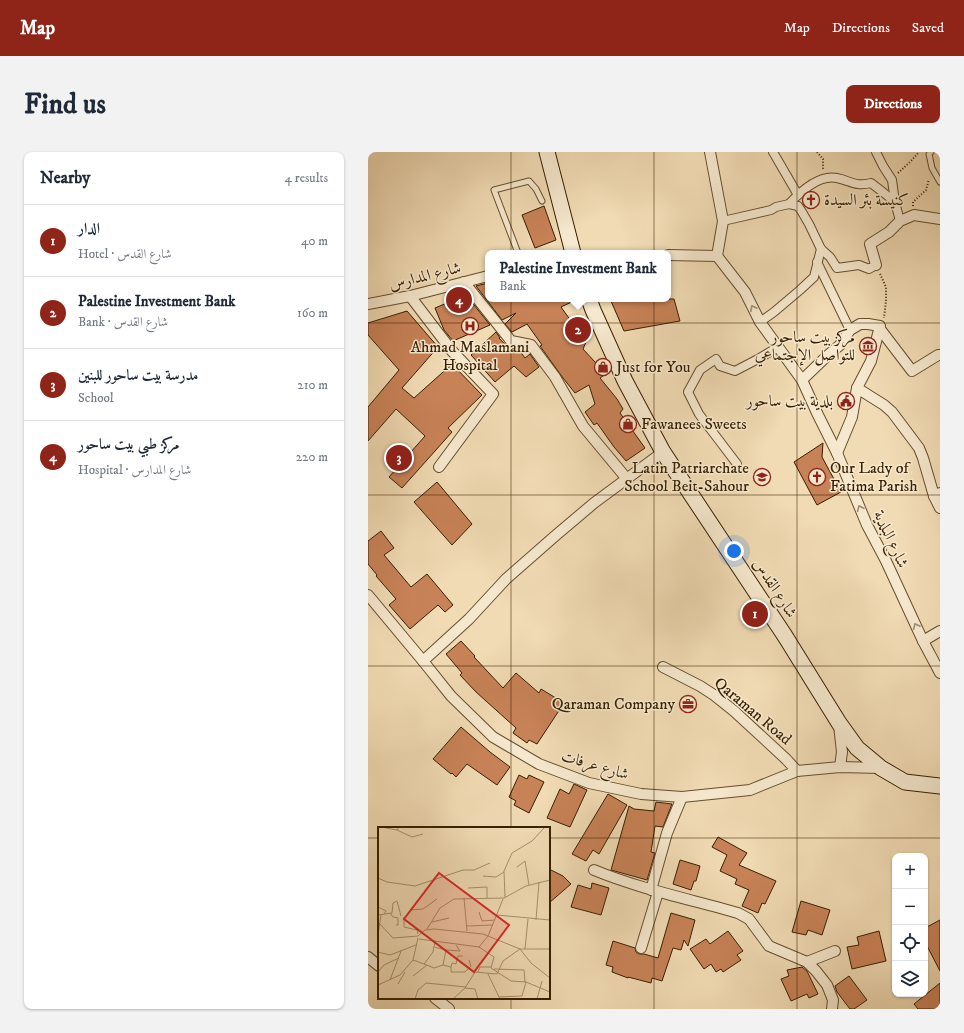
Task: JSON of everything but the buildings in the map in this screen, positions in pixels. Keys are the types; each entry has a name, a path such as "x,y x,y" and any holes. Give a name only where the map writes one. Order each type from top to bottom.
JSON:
{"main road":[{"path":"547,152 572,250"},
{"name":"شارع القدس","path":"590,302 625,381 663,452 785,636 839,723 857,748 881,768 905,782 940,786"}],"street":[{"path":"671,255 716,256 722,221 710,152"},
{"path":"773,152 798,195"},
{"path":"876,152 892,180 895,202 900,221"},
{"path":"789,204 798,195 822,178 830,177 838,178 854,184 870,184 895,202"},
{"path":"722,221 771,210 776,207 789,204 798,206 816,236 821,248 830,257 837,268 859,265 869,269 876,265 870,244 889,232 900,221 914,215 940,219"},
{"path":"760,322 774,312 814,277 821,248"},
{"name":"شارع البلدية","path":"716,256 745,292 760,322 802,380 837,453 867,525 886,561 923,641 940,672"},
{"path":"817,262 850,330"},
{"name":"شارع المدارس","path":"368,304 410,296 485,277"},
{"path":"464,282 511,341 532,345 555,377 583,426 627,479"},
{"path":"410,296 452,351 493,394 439,466"},
{"path":"802,380 840,345 850,330 860,324 868,324 880,328 912,371 940,355"},
{"path":"837,453 852,417 857,388 871,361 880,328"},
{"path":"737,464 699,414 688,392 700,370 716,359 720,366 735,371 778,347"},
{"path":"857,388 884,404 892,412 919,448 937,495 940,508"},
{"path":"423,661 469,619 506,579 555,536 594,503 663,452"},
{"name":"شارع عرفات","path":"368,595 451,696 493,737 539,764 589,783 640,794 682,797 750,790 797,771 840,767 881,768"},
{"path":"923,641 940,631"},
{"name":"Qaraman Road","path":"663,667 714,695 734,711 797,771"},
{"path":"839,723 842,752 840,767"},
{"path":"641,948 668,834 682,797"},
{"path":"594,870 616,879 655,891 738,913 749,919 769,946 807,962 816,971 827,985 833,1000 832,1009"},
{"path":"807,962 836,950"},
{"path":"368,957 378,965"},
{"path":"437,999 449,1009"}],"lane":[{"path":"931,152 929,154 932,168 940,182"},
{"path":"517,250 494,190 529,181 536,189 542,201"}],"path":[{"path":"817,152 823,159 822,178"},
{"path":"892,180 919,152"},
{"path":"914,215 913,202 926,190 932,168"},
{"path":"876,265 886,287 884,316 880,328"}],"place":[{"name":"كنيسة بئر السيدة","path":"811,200"},
{"name":"مركز طبي بيت ساحور","path":"459,300"},
{"name":"Ahmad Maslamani Hospital","path":"470,326"},
{"name":"Palestine Investment Bank","path":"578,330"},
{"name":"مركز بيت ساحور للتواصل الإجتماعي","path":"868,346"},
{"name":"Just for You","path":"603,367"},
{"name":"بلدية بيت ساحور","path":"846,401"},
{"name":"Fawanees Sweets","path":"628,424"},
{"name":"مدرسة بيت ساحور للبنين","path":"399,458"},
{"name":"Latin Patriarchate School Beit-Sahour","path":"762,477"},
{"name":"Our Lady of Fatima Parish","path":"817,477"},
{"name":"الدار","path":"755,614"},
{"name":"Qaraman Company","path":"688,704"}]}
